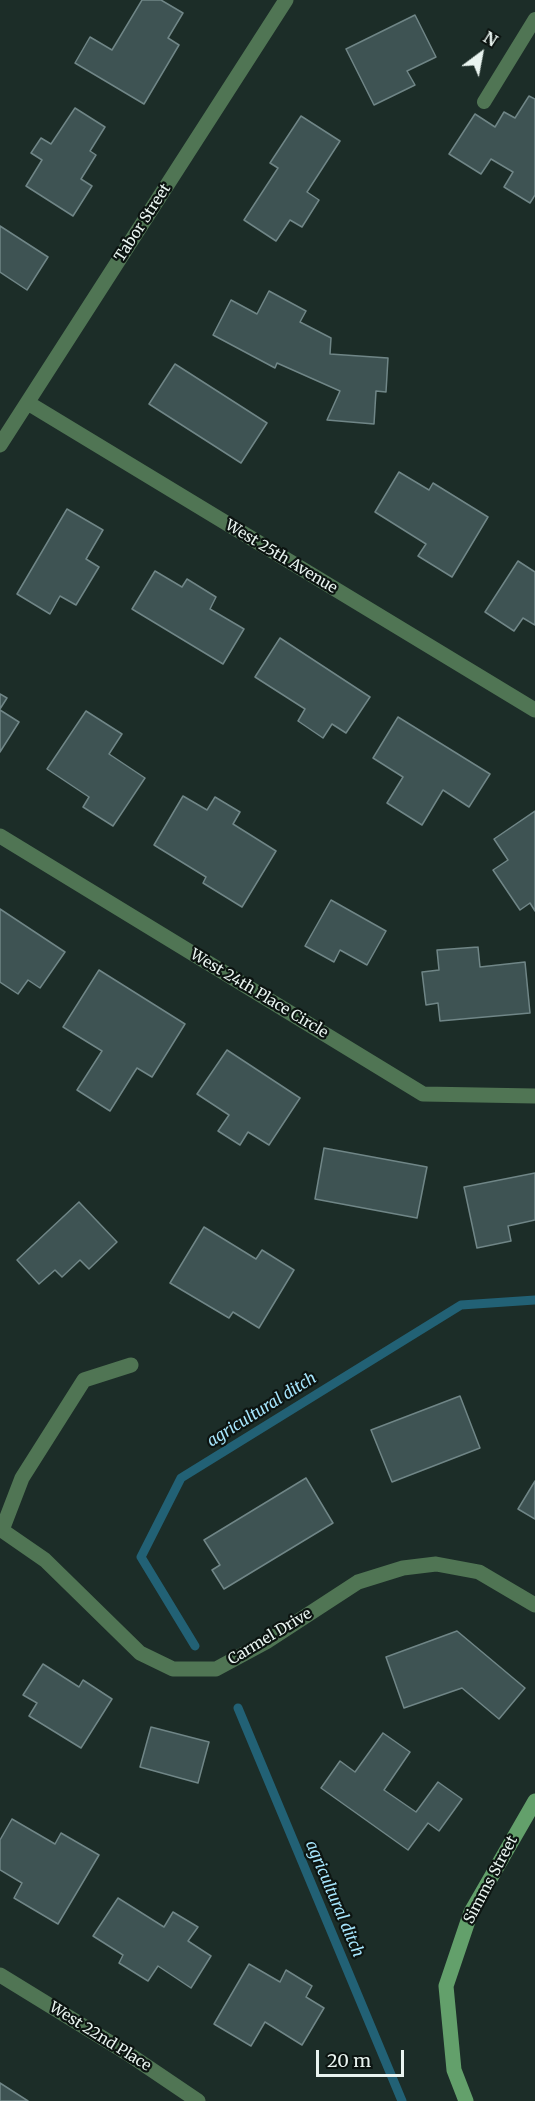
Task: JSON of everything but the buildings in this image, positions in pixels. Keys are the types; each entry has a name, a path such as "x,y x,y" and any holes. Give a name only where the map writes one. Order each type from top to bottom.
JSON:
{"street":[{"name":"Tabor Street","path":"0,445 286,0"},
{"name":"West 25th Avenue","path":"28,403 535,710"},
{"name":"West 24th Place Circle","path":"0,836 423,1094 535,1096"},
{"name":"Carmel Drive","path":"131,1365 84,1380 22,1478 1,1529 45,1560 140,1653 173,1669 216,1669 266,1642 358,1582 403,1568 436,1564 479,1572 535,1605"},
{"name":"Simms Street","path":"466,2101 454,2070 446,1986 471,1912 535,1801"},
{"name":"West 22nd Place","path":"0,1975 128,2053 198,2101"}],"lane":[{"path":"484,102 535,19"}],"waterway":[{"name":"agricultural ditch","path":"195,1646 141,1557 181,1478 461,1305 535,1300"},
{"name":"agricultural ditch","path":"238,1708 402,2101"}]}
